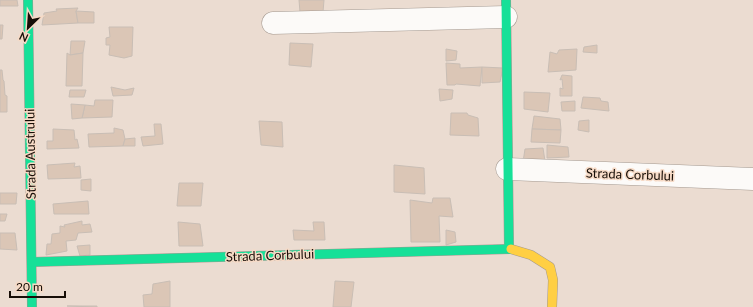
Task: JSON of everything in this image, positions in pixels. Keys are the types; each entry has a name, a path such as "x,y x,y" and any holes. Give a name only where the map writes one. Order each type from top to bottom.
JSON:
{"street":[{"name":"Strada Austrului","path":"28,0 32,307"},
{"path":"274,23 506,8 509,249"},
{"name":"Strada Corbului","path":"507,169 753,179"},
{"name":"Strada Corbului","path":"32,262 509,249 524,252 538,258 550,267 553,280 552,307"}],"building":[{"path":"0,0 17,0 18,6 0,6"},
{"path":"299,0 324,0 323,12 300,12"},
{"path":"78,8 76,11 78,23 42,25 44,13 57,11 56,9"},
{"path":"76,11 94,12 94,23 78,23"},
{"path":"0,25 3,25 2,39 0,39"},
{"path":"109,27 133,27 132,56 124,58 109,55 110,45 106,45 106,38 110,37"},
{"path":"71,41 85,41 83,53 70,55"},
{"path":"290,43 313,44 311,67 289,65"},
{"path":"597,45 597,53 583,52 584,47"},
{"path":"446,49 457,51 456,60 446,61"},
{"path":"577,49 576,70 548,72 550,52 557,54 559,50"},
{"path":"67,53 70,55 83,53 82,86 66,86"},
{"path":"446,63 460,64 460,68 482,67 480,86 456,84 447,85"},
{"path":"482,67 503,68 500,82 482,83"},
{"path":"0,70 2,70 5,95 7,96 7,112 0,112"},
{"path":"562,75 572,76 572,96 560,96 560,88 563,89 562,79 560,80"},
{"path":"111,87 125,90 134,88 132,95 113,96"},
{"path":"439,89 453,90 452,99 440,101"},
{"path":"70,90 86,90 84,97 69,97"},
{"path":"524,92 550,93 548,112 524,109"},
{"path":"583,97 600,98 601,101 608,102 609,111 581,108"},
{"path":"95,100 113,100 112,117 82,118 85,105 94,106"},
{"path":"575,101 575,111 562,111 561,102"},
{"path":"71,104 85,105 82,118 72,119"},
{"path":"451,113 467,113 468,115 478,118 479,136 450,135"},
{"path":"534,116 560,119 561,130 532,129"},
{"path":"589,120 589,132 578,130 579,121"},
{"path":"259,121 282,122 283,147 261,145"},
{"path":"154,124 161,124 163,144 143,146 141,137 155,136"},
{"path":"114,128 123,130 125,139 123,146 89,147 88,134 114,133"},
{"path":"53,129 74,130 75,140 77,139 79,148 47,149 47,141 53,141"},
{"path":"532,129 561,130 560,143 531,142"},
{"path":"135,138 135,146 123,146 125,139"},
{"path":"547,145 568,147 569,157 547,158"},
{"path":"543,148 545,161 523,162 525,149"},
{"path":"75,163 74,167 80,166 81,178 48,179 47,165"},
{"path":"394,165 424,168 425,194 394,192"},
{"path":"91,179 91,191 81,190 81,180"},
{"path":"179,183 203,183 201,206 177,206"},
{"path":"0,193 17,193 16,204 0,204"},
{"path":"433,198 450,198 453,217 439,216 440,242 411,242 410,200 432,203"},
{"path":"88,201 89,214 54,214 53,204"},
{"path":"0,214 7,214 5,221 0,221"},
{"path":"82,221 82,225 90,224 92,232 78,233 76,240 66,241 67,251 46,255 47,244 51,244 52,234 60,233 60,226 65,227 64,225"},
{"path":"178,222 200,224 203,246 179,246"},
{"path":"313,222 324,222 325,240 294,240 293,230 314,231"},
{"path":"446,230 455,232 456,242 446,245"},
{"path":"0,233 15,233 17,250 0,249"},
{"path":"90,245 90,255 80,256 77,246"},
{"path":"170,281 170,307 144,307 143,295 152,294 153,284"},
{"path":"335,281 354,282 351,307 333,307"},
{"path":"67,306 97,306 97,307"}],"traffic: fast":[{"path":"28,0 32,307"},
{"path":"506,0 509,249"},
{"path":"32,262 511,249"}],"traffic: slow":[{"path":"511,249 531,255 550,267 553,280 552,307"}]}
